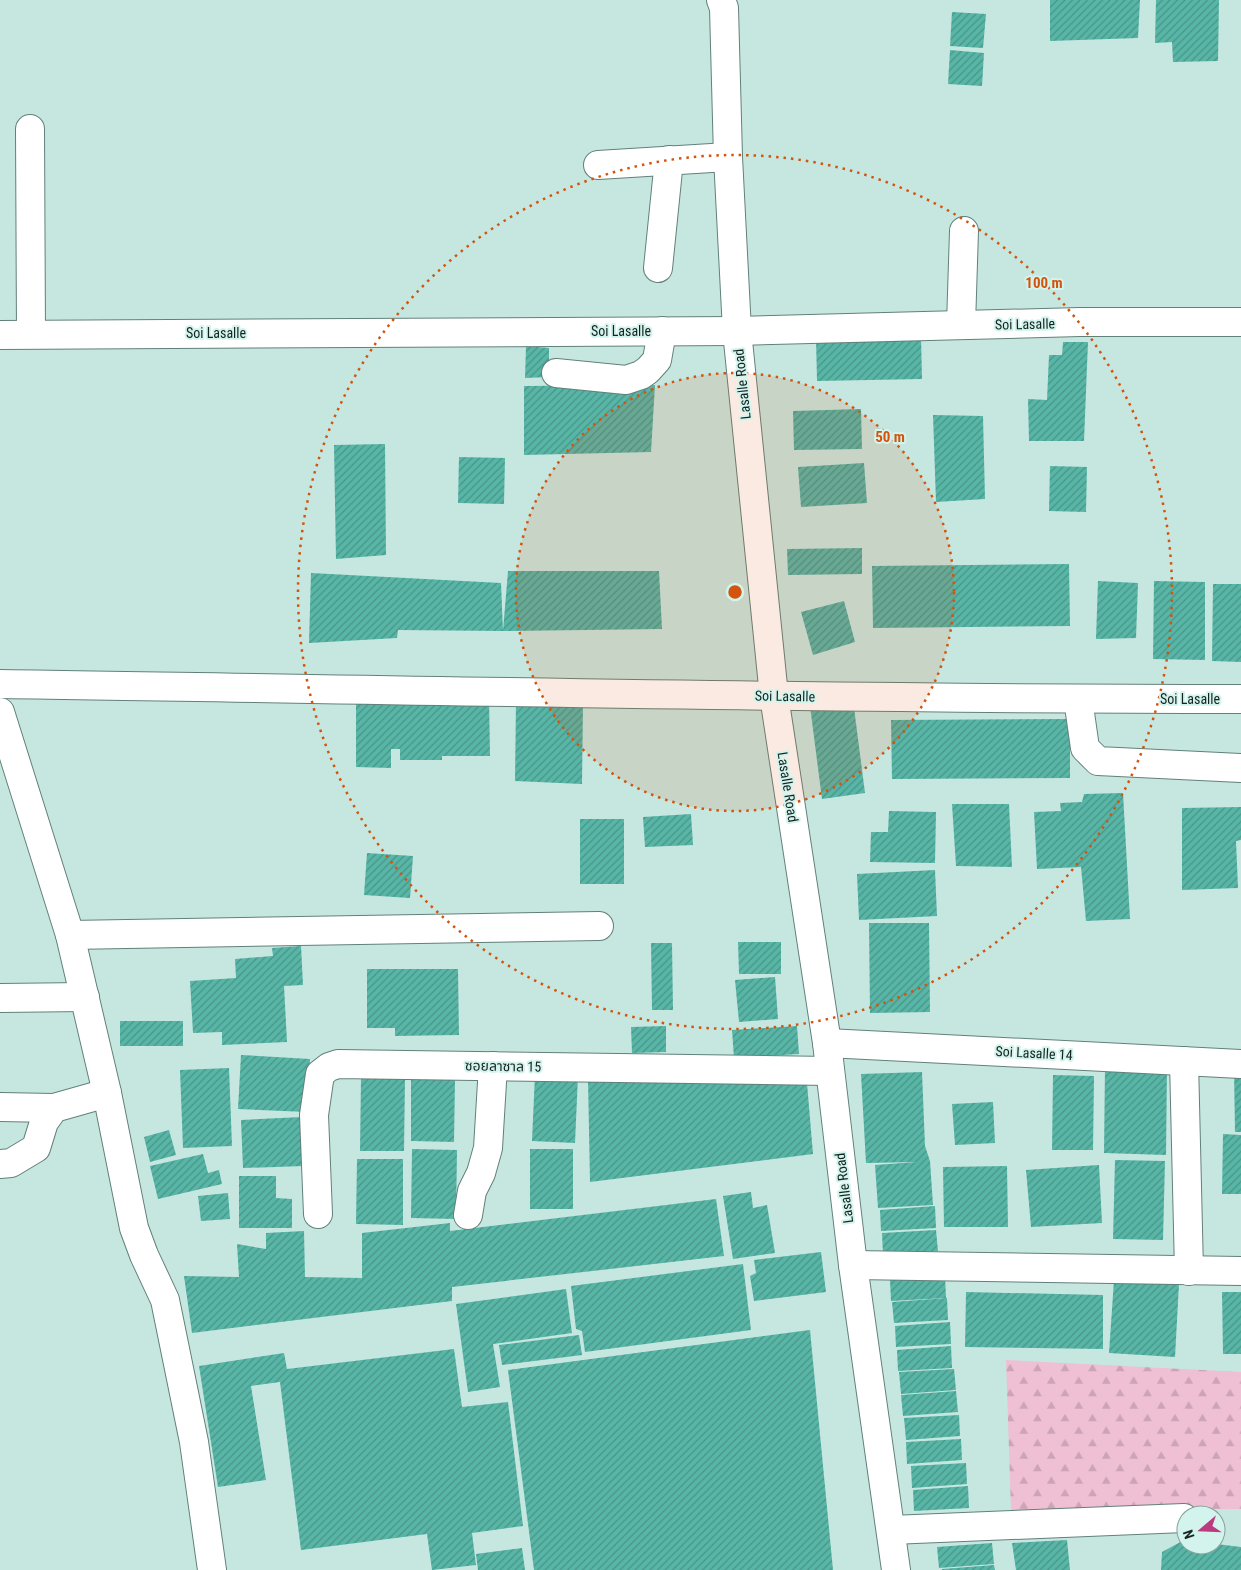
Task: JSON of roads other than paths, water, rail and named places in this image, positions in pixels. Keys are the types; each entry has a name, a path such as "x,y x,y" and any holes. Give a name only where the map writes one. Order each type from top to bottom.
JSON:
{"street":[{"name":"Lasalle Road","path":"721,0 724,8 728,156 737,331 774,696 827,1043 853,1265 896,1570"},
{"path":"30,129 31,334"},
{"path":"598,165 728,156"},
{"path":"658,268 669,160"},
{"path":"960,325 964,231"},
{"name":"Soi Lasalle","path":"0,334 737,331 1090,322 1241,322"},
{"path":"556,373 626,380 641,375 657,360 662,331"},
{"name":"Soi Lasalle","path":"0,684 774,696 1241,699"},
{"path":"1078,699 1085,748 1098,761 1241,768"},
{"path":"0,712 70,935 108,1093 134,1228 165,1300 194,1442 212,1570"},
{"path":"70,935 599,926"},
{"path":"0,998 85,997"},
{"name":"Soi Lasalle 14","path":"827,1043 1241,1064"},
{"path":"1184,1061 1189,1271"},
{"name":"ซอยลาซาล 15","path":"318,1214 314,1115 320,1074 323,1070 338,1064 830,1071"},
{"path":"468,1215 472,1191 481,1173 488,1148 493,1066"},
{"path":"0,1107 54,1108 108,1093"},
{"path":"0,1164 11,1163 36,1148 44,1122 54,1108"},
{"path":"853,1265 1241,1272"},
{"path":"891,1530 1176,1518"}]}
